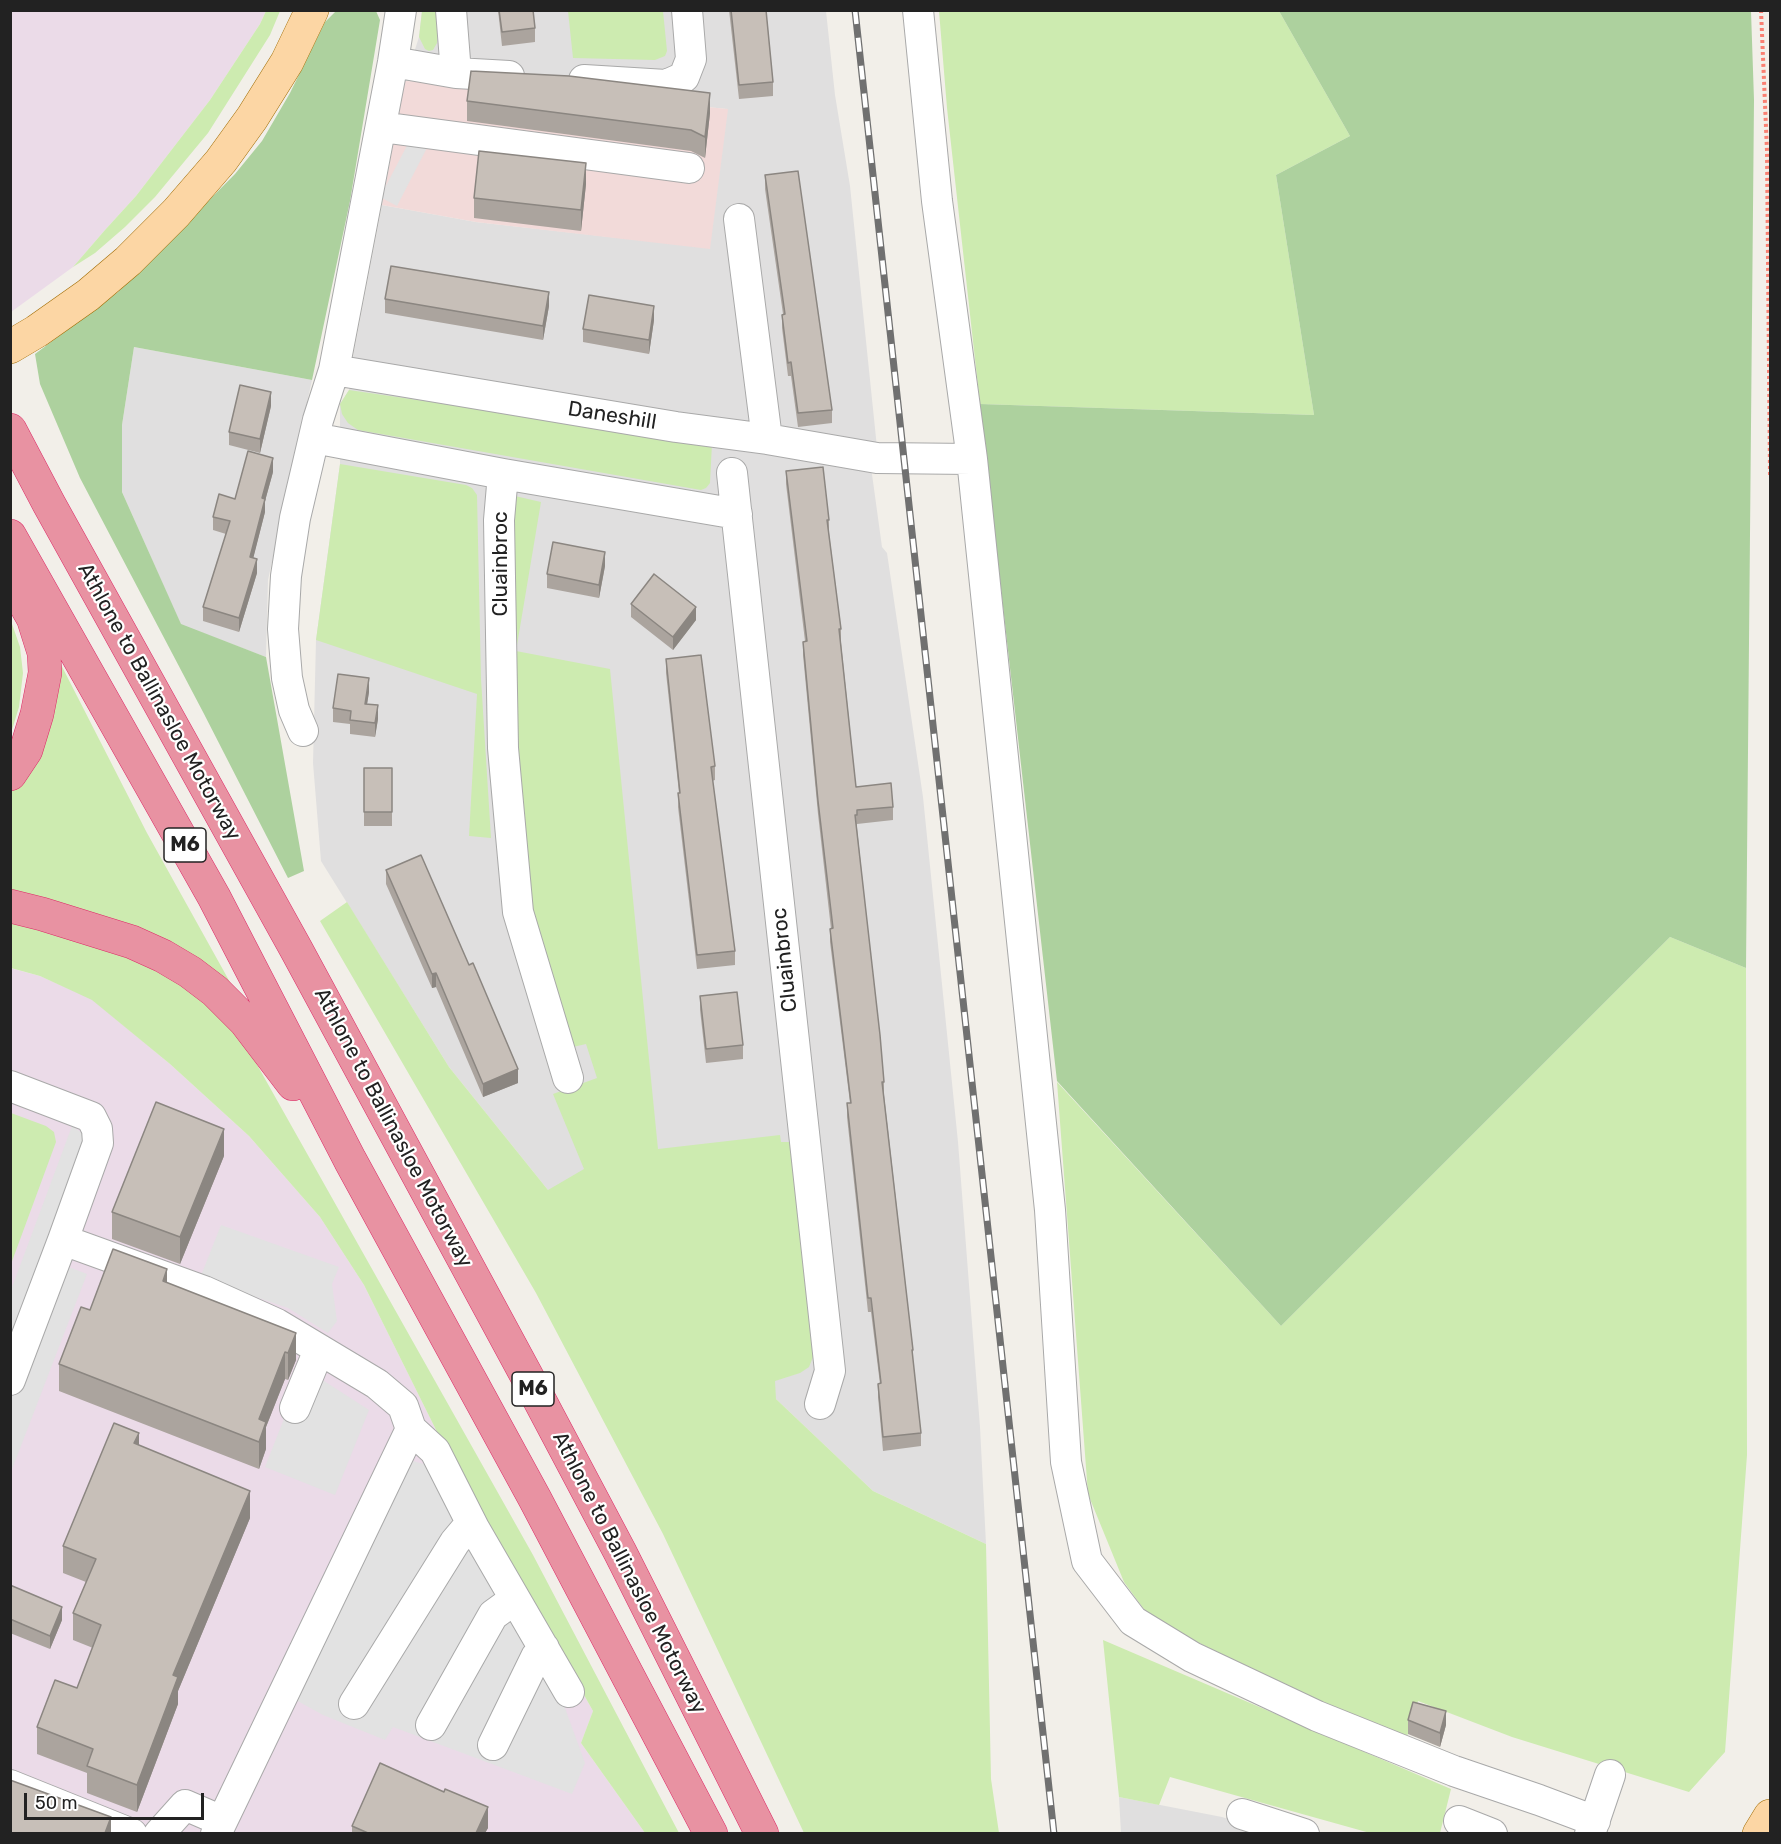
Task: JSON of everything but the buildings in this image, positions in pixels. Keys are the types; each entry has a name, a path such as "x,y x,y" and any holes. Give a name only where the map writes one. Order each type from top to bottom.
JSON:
{"highway":[{"name":"Athlone to Ballinasloe Motorway","path":"10,430 296,949 525,1372 620,1552 762,1833"},
{"name":"M6","path":"10,536 214,897 350,1160 535,1498 711,1833"},
{"path":"10,579 33,618 44,653 45,673 27,750 10,774"},
{"path":"10,906 132,942 163,956 190,972 215,991 245,1021 350,1160"}],"main road":[{"path":"24,339 88,295 128,261 221,161 252,118 287,62 312,10"},
{"path":"1759,1833 1770,1816"}],"street":[{"path":"303,731 294,710 287,678 283,629 286,576 314,438 334,370 393,62 400,10"},
{"path":"451,10 456,73"},
{"path":"393,62 456,73 666,85 684,77 691,59 687,10"},
{"path":"918,10 937,201 972,459 1050,1210 1066,1462 1088,1561 1133,1621 1192,1656 1317,1716 1454,1771 1539,1800 1592,1827 1610,1775"},
{"path":"381,127 689,168"},
{"path":"739,219 738,316 767,439"},
{"name":"Daneshill","path":"334,370 877,458 972,459"},
{"path":"314,438 503,474 736,514"},
{"name":"Cluainbroc","path":"732,473 830,1371 820,1404"},
{"name":"Cluainbroc","path":"503,474 499,520 503,748 518,912 568,1078"},
{"path":"10,1086 91,1117 97,1129 98,1143 10,1380"},
{"path":"63,1240 204,1291 277,1324 377,1384 403,1407 411,1429 435,1451 471,1523 569,1692"},
{"path":"296,1408 320,1350"},
{"path":"159,1833 185,1805 219,1827 411,1429"},
{"path":"354,1704 454,1542 471,1523"},
{"path":"431,1725 493,1615 515,1599"},
{"path":"493,1745 536,1657 544,1648"},
{"path":"10,1785 132,1833"},
{"path":"1242,1814 1304,1833"},
{"path":"1459,1821 1490,1833"}],"path":[{"path":"1761,10 1769,222 1770,476"}],"shaded area":[{"path":"11,11 266,11 260,24 210,100 136,196 73,267 11,312"},
{"path":"422,11 826,11 835,95 850,186 879,467 871,467 882,547 887,553 923,797 958,1142 980,1427 986,1544 873,1491 548,1190 449,1067 321,861 313,763 316,640 340,464 340,404 349,390 352,362 382,205 476,222 709,248 727,109 468,84 405,81 419,37"},
{"path":"405,81 468,84 728,109 710,249 476,222 382,205"},
{"path":"411,138 428,146 397,206 380,197"},
{"path":"134,347 312,380 268,580 266,657 181,625 122,492 122,425"},
{"path":"10,968 40,976 92,999 170,1064 249,1136 320,1217 364,1285 446,1450 593,1711 581,1743 645,1833 11,1833"},
{"path":"72,1126 106,1150 66,1266 87,1274 11,1472 11,1290"},
{"path":"221,1225 339,1267 332,1284 337,1321 328,1333 288,1308 200,1278"},
{"path":"304,1368 369,1410 335,1495 265,1467"},
{"path":"413,1461 434,1467 561,1697 585,1763 572,1794 393,1727 385,1740 323,1715 294,1699"},
{"path":"1119,1797 1222,1817 1271,1833 1121,1833"}],"green space":[{"path":"266,11 280,11 270,35 208,133 155,197 125,227 95,253 73,267 136,196 210,100 260,24"},
{"path":"336,11 376,11 380,20 350,201 312,380 134,347 122,425 122,492 181,624 266,657 304,871 288,878 80,478 40,384 35,354 118,292 235,174 262,141 290,93 325,22"},
{"path":"422,11 439,11 437,43 433,50 429,51 425,49 419,37"},
{"path":"568,11 663,11 667,51 665,56 655,60 573,58"},
{"path":"939,11 1279,11 1350,136 1276,175 1314,415 980,404 947,108"},
{"path":"1279,11 1751,11 1754,100 1746,968 1670,937 1281,1326 1057,1081 980,404 1314,415 1276,175 1350,136"},
{"path":"349,390 712,443 710,483 701,490 358,430 348,423 342,414 340,404"},
{"path":"340,464 466,485 472,488 477,495 481,679 491,838 469,836 477,694 316,640"},
{"path":"515,496 541,502 516,651 610,669 658,1149 780,1135 781,1142 790,1142 813,1357 809,1367 800,1373 775,1381 776,1399 873,1491 986,1544 991,1779 999,1833 804,1833 663,1534 536,1293 320,921 347,902 449,1067 548,1190 584,1169 553,1094 597,1078 586,1044 573,1047 527,916 507,597"},
{"path":"11,621 20,647 23,673 19,707 11,733"},
{"path":"53,649 147,833 231,984 11,898 10,789"},
{"path":"10,920 112,951 172,978 219,1014 251,1054 533,1555 679,1833 645,1833 581,1743 593,1711 446,1450 364,1285 320,1217 249,1136 170,1064 92,1000 40,976 11,968"},
{"path":"1670,937 1746,968 1747,1455 1725,1752 1689,1792 1512,1737 1418,1701 1405,1743 1151,1619 1124,1582 1088,1494 1057,1082 1281,1326"},
{"path":"11,1113 46,1126 54,1132 56,1142 11,1264"},
{"path":"1103,1640 1451,1789 1440,1833 1370,1833 1170,1777 1159,1805 1119,1797"}],"railway":[{"path":"855,10 1054,1834"}]}
